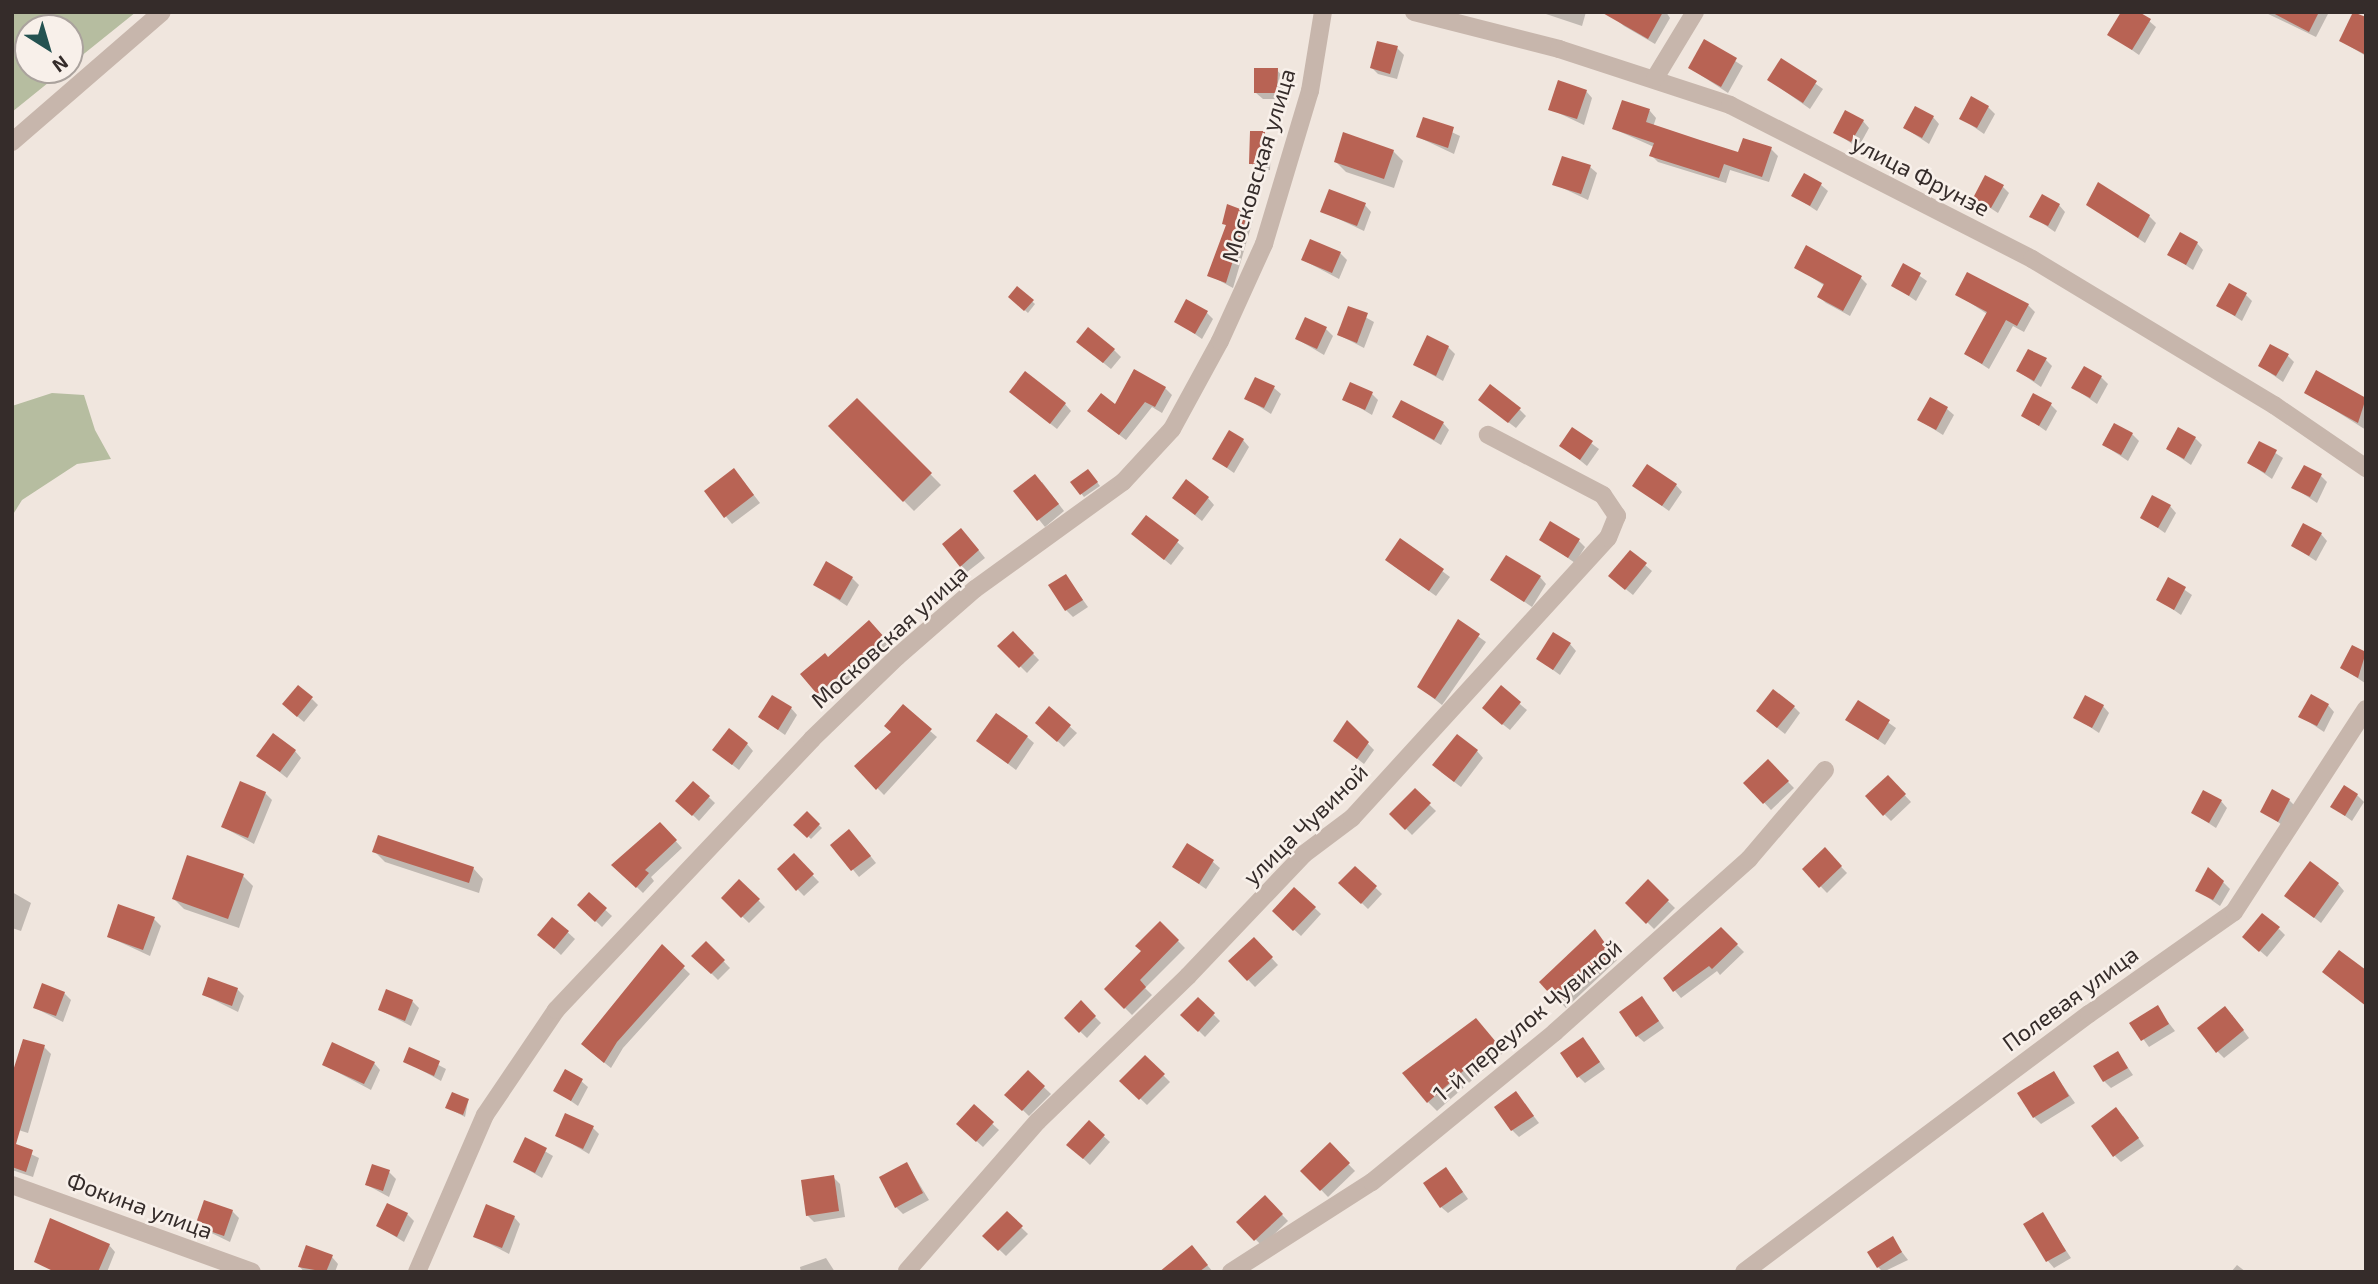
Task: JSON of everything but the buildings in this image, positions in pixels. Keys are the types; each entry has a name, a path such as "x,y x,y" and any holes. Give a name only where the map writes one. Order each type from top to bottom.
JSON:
{"street":[{"path":"12,142 162,12"},
{"name":"Московская улица","path":"417,1272 485,1115 556,1010 812,739 897,657 975,589 1123,482 1172,429 1220,341 1264,244 1310,91 1323,12"},
{"name":"улица Фрунзе","path":"1414,12 1655,78 1730,104 2032,259 2274,405 2366,468"},
{"path":"1655,78 1695,12"},
{"name":"улица Чувиной","path":"907,1271 1038,1121 1188,976 1304,855 1352,818 1608,538 1617,516 1604,495 1488,435"},
{"name":"Полевая улица","path":"1744,1272 2067,1030 2234,912 2366,709"},
{"name":"1-й переулок Чувиной","path":"1231,1272 1372,1182 1555,1032 1749,859 1825,770"},
{"name":"Фокина улица","path":"12,1185 252,1272"}],"green space":[{"path":"12,12 136,12 84,54 84,14 14,14 14,84 47,84 12,112"},
{"path":"52,393 84,395 95,430 111,459 77,464 22,500 12,516 12,406"}]}
